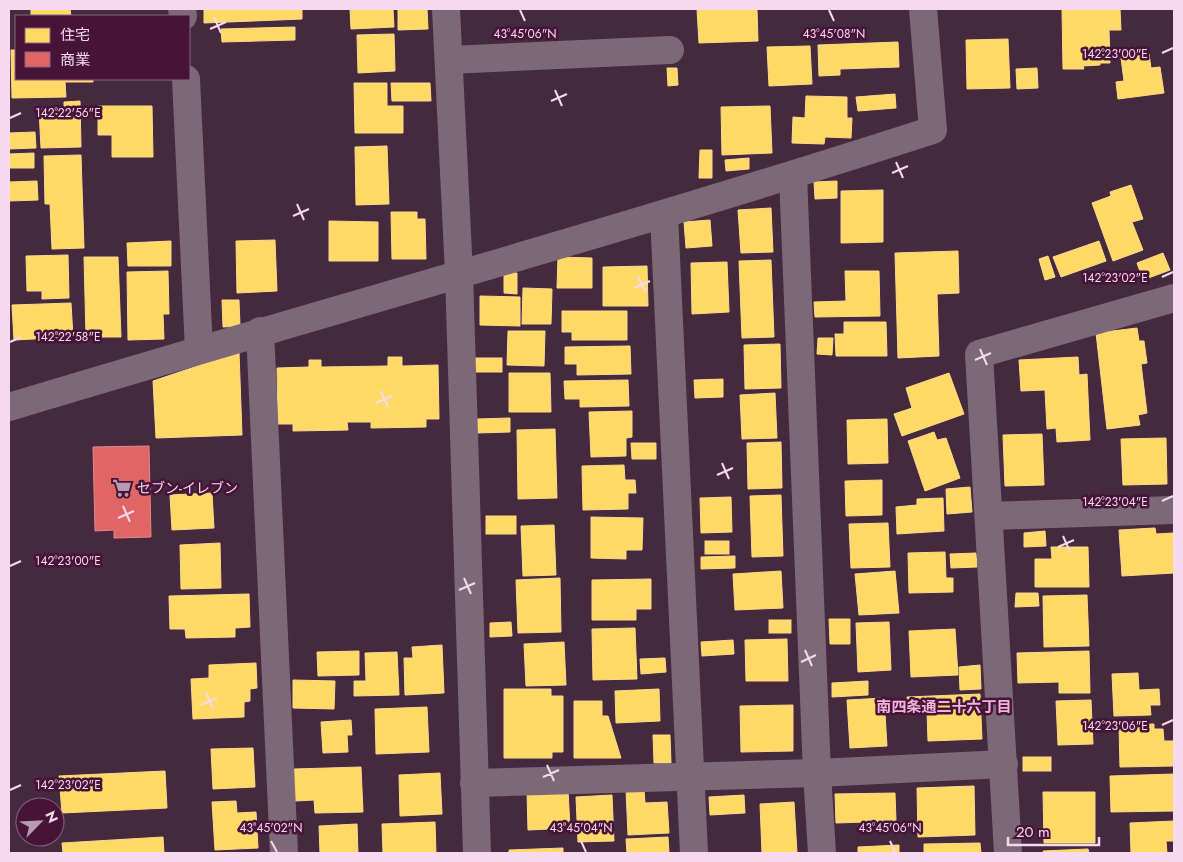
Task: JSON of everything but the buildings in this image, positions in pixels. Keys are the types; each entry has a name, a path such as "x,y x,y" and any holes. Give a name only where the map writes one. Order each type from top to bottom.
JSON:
{"street":[{"path":"446,9 459,274 477,853"},
{"path":"9,407 260,331 664,215 933,130 923,9"},
{"path":"449,60 670,50"},
{"path":"186,80 199,350"},
{"path":"793,175 817,772 822,853"},
{"path":"664,215 694,853"},
{"path":"1008,853 979,354 1174,298"},
{"path":"260,331 284,853"},
{"path":"988,516 1174,510"},
{"path":"474,783 690,777 1004,764"}],"place":[{"name":"セブン-イレブン","path":"122,488"}],"district":[{"name":"南四条通二十六丁目","path":"944,707"}]}
